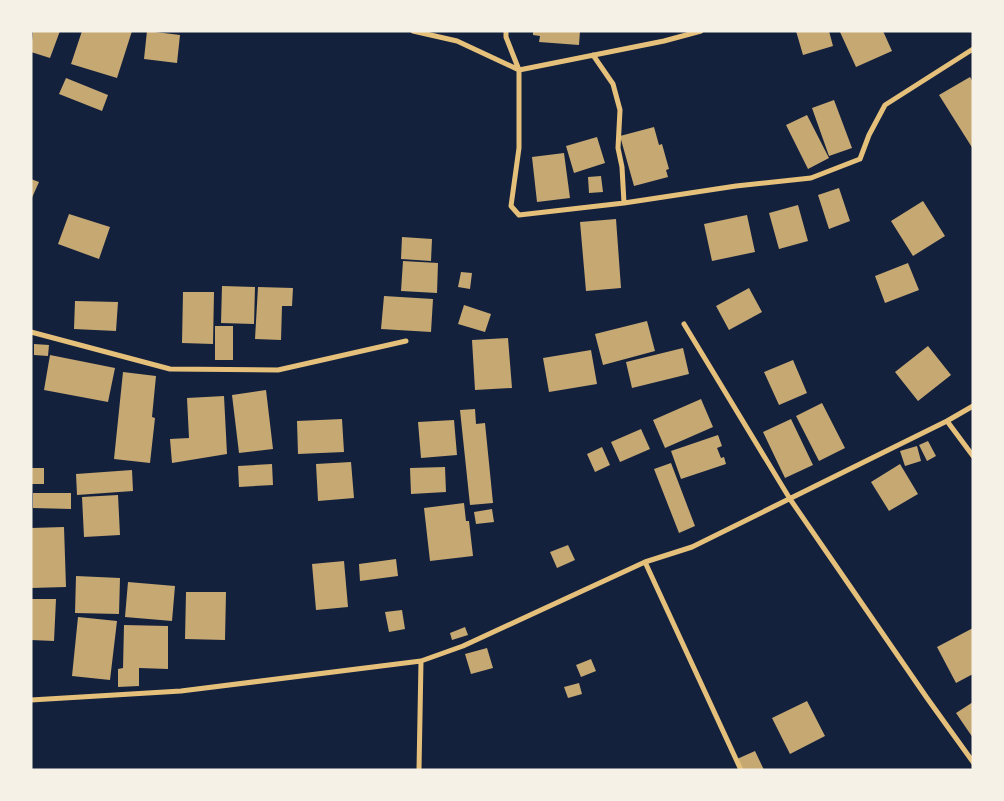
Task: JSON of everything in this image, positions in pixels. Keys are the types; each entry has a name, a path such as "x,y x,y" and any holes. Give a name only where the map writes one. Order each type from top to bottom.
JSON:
{"street":[{"path":"413,31 457,41 519,70 664,41 701,31"},
{"path":"506,31 506,37 519,70 519,148 510,206 519,215 811,178 860,159 869,135 885,105 973,49"},
{"path":"592,55 613,84 620,110 618,148 622,167 624,203"},
{"path":"684,324 790,499 855,591 926,698 973,762"},
{"path":"31,332 170,369 278,370 406,341"},
{"path":"31,700 181,691 421,661 463,646 645,562 692,547 947,421 973,406"},
{"path":"947,421 973,456"},
{"path":"645,562 740,770"},
{"path":"419,770 421,661"}],"building":[{"path":"33,31 60,31 50,58 31,52"},
{"path":"82,31 132,31 117,78 71,64"},
{"path":"147,31 180,35 177,63 144,59"},
{"path":"533,31 580,31 579,45 539,42 540,36 533,35"},
{"path":"796,31 829,31 833,46 803,55"},
{"path":"841,31 883,31 892,51 856,67"},
{"path":"970,77 973,82 973,149 939,95"},
{"path":"66,78 108,95 102,111 59,94"},
{"path":"834,100 852,148 829,156 812,108"},
{"path":"807,115 829,158 808,169 786,125"},
{"path":"654,127 659,145 662,144 669,169 666,170 668,177 634,186 620,136"},
{"path":"597,137 605,163 574,173 566,146"},
{"path":"564,153 570,198 537,202 532,157"},
{"path":"601,176 603,192 589,193 588,177"},
{"path":"31,179 39,182 31,200"},
{"path":"839,188 850,221 829,229 818,195"},
{"path":"923,201 945,236 913,256 891,221"},
{"path":"798,205 808,241 779,249 769,213"},
{"path":"69,214 110,227 99,259 58,244"},
{"path":"747,215 755,252 712,261 704,224"},
{"path":"616,219 621,288 586,291 580,222"},
{"path":"402,237 432,239 431,261 401,259"},
{"path":"403,261 438,263 437,293 401,291"},
{"path":"908,263 919,290 885,303 875,276"},
{"path":"461,272 472,273 470,289 458,287"},
{"path":"222,286 255,287 254,324 221,323"},
{"path":"258,287 293,288 292,306 282,306 281,340 255,339"},
{"path":"749,288 762,312 729,330 716,306"},
{"path":"183,292 214,292 213,344 182,343"},
{"path":"384,296 433,299 431,332 381,329"},
{"path":"75,301 118,302 116,331 74,329"},
{"path":"464,305 491,314 485,332 458,324"},
{"path":"647,321 655,351 603,365 595,334"},
{"path":"215,326 233,326 233,360 215,360"},
{"path":"508,338 512,388 475,390 472,340"},
{"path":"34,344 49,345 48,356 34,355"},
{"path":"928,346 951,375 918,401 895,372"},
{"path":"683,348 689,374 632,388 626,362"},
{"path":"591,350 597,384 549,392 543,358"},
{"path":"50,355 115,368 108,402 44,390"},
{"path":"793,360 807,393 779,405 764,372"},
{"path":"123,372 156,376 152,417 155,418 150,463 114,459"},
{"path":"266,390 273,449 239,453 232,395"},
{"path":"224,396 227,454 172,463 170,439 189,438 187,398"},
{"path":"701,399 713,427 665,448 653,420"},
{"path":"822,403 845,448 819,461 796,416"},
{"path":"475,409 476,424 485,423 493,503 470,505 460,410"},
{"path":"342,419 344,452 298,454 297,421"},
{"path":"791,419 813,465 785,478 763,432"},
{"path":"454,420 457,455 421,458 418,422"},
{"path":"641,429 650,449 620,462 611,442"},
{"path":"718,435 722,446 717,448 721,458 724,457 726,464 681,479 671,451"},
{"path":"928,441 936,456 927,461 919,445"},
{"path":"917,446 921,461 905,466 900,451"},
{"path":"602,447 610,465 595,472 587,454"},
{"path":"351,462 354,498 318,501 316,464"},
{"path":"671,463 695,526 679,533 654,469"},
{"path":"272,464 273,485 239,487 238,466"},
{"path":"900,464 918,494 889,511 871,482"},
{"path":"445,467 446,492 411,494 410,468"},
{"path":"31,468 44,468 44,484 31,484"},
{"path":"132,470 133,491 77,495 76,474"},
{"path":"33,493 71,493 71,509 33,508"},
{"path":"118,495 120,535 84,537 82,497"},
{"path":"464,503 466,521 469,521 473,556 430,561 424,508"},
{"path":"492,509 494,522 476,524 474,512"},
{"path":"64,527 66,587 31,588 31,528"},
{"path":"568,545 575,560 557,568 550,552"},
{"path":"396,559 398,576 360,581 359,564"},
{"path":"344,561 348,607 316,610 312,564"},
{"path":"76,576 120,578 119,614 75,613"},
{"path":"128,582 175,586 172,621 125,617"},
{"path":"186,592 226,592 225,640 185,639"},
{"path":"31,599 56,599 54,641 31,640"},
{"path":"402,610 405,629 389,632 385,612"},
{"path":"78,617 117,621 110,680 72,676"},
{"path":"124,625 168,626 168,669 139,668 139,686 118,687 118,669 123,668"},
{"path":"465,627 468,635 452,640 450,633"},
{"path":"973,628 973,674 956,683 937,647"},
{"path":"487,648 493,668 471,674 465,654"},
{"path":"591,659 596,671 581,677 576,665"},
{"path":"579,683 582,694 568,698 564,687"},
{"path":"807,701 825,736 790,754 772,718"},
{"path":"973,702 973,738 956,713"},
{"path":"755,751 764,770 743,770 737,759"}]}
